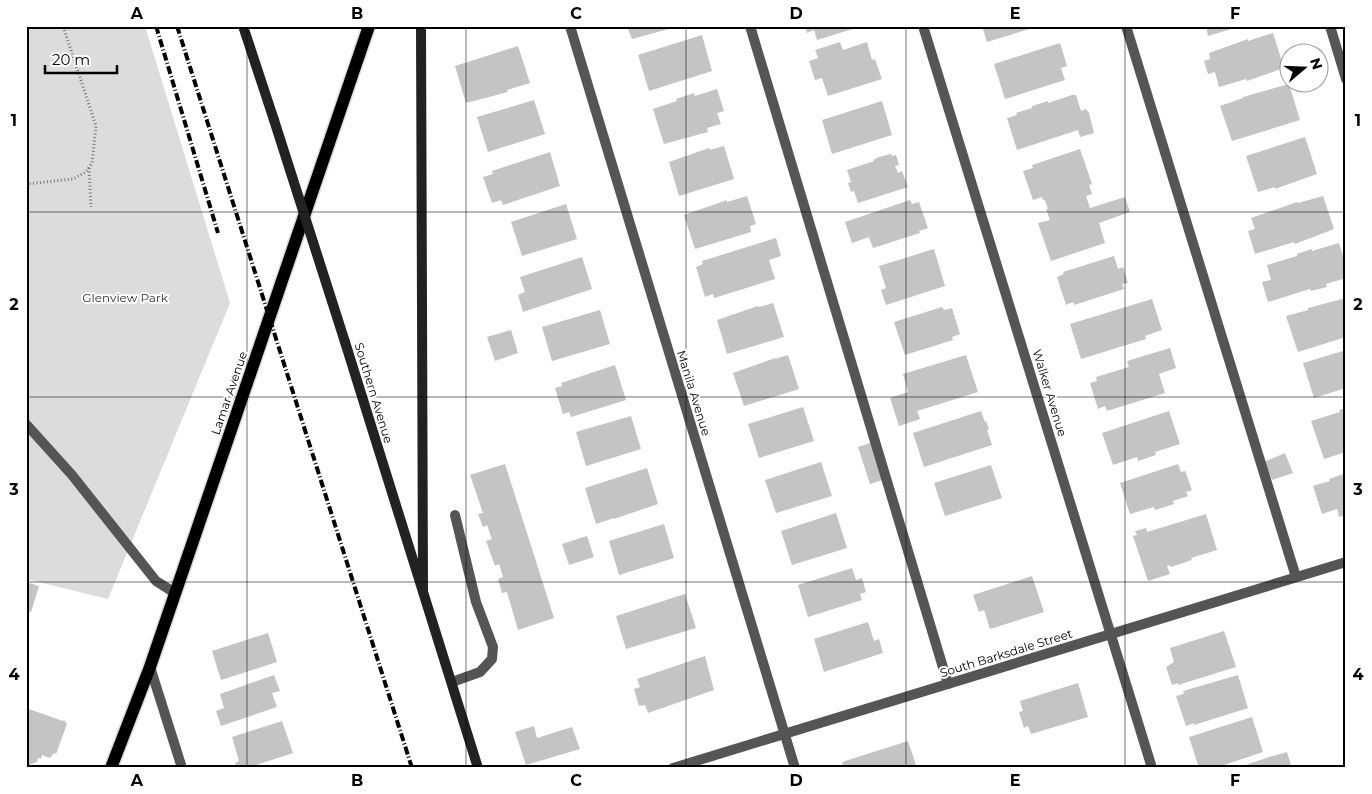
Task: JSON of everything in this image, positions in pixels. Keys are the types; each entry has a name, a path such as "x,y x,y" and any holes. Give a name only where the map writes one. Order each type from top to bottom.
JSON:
{"main road":[{"name":"Southern Avenue","path":"243,26 346,342 478,768"},
{"name":"Lamar Avenue","path":"111,768 176,593 369,26"},
{"path":"421,26 423,591"}],"street":[{"name":"Manila Avenue","path":"570,26 795,768"},
{"path":"750,26 948,684"},
{"name":"Walker Avenue","path":"922,26 1152,768"},
{"path":"1126,26 1296,578"},
{"path":"1330,26 1346,79"},
{"path":"26,424 72,475 156,581 176,593"},
{"path":"452,682 480,672 492,659 492,647 476,602 455,515"},
{"name":"South Barksdale Street","path":"673,768 1346,562"},
{"path":"150,666 182,768"}],"path":[{"path":"26,184 73,179 86,172 92,163 96,126 63,26"},
{"path":"89,167 91,207"}],"green space":[{"name":"Glenview Park","path":"26,26 145,26 230,303 108,599 26,579"}],"building":[{"path":"627,26 676,26 676,27 632,39"},
{"path":"805,26 859,27 817,40 814,30 807,33"},
{"path":"982,26 1035,26 1036,27 987,42"},
{"path":"1206,26 1238,26 1238,27 1208,36"},
{"path":"1273,33 1280,55 1280,69 1247,81 1246,79 1219,87 1215,72 1208,74 1204,61 1210,59 1209,53 1248,39 1248,41"},
{"path":"702,35 712,71 649,91 638,55"},
{"path":"840,42 843,50 867,42 872,60 875,59 882,79 828,96 822,78 815,80 809,61 818,58 815,50"},
{"path":"1060,43 1067,66 1061,68 1065,80 1005,99 994,64"},
{"path":"518,46 530,83 507,90 508,92 466,103 455,66"},
{"path":"1280,87 1280,92 1291,92 1300,120 1232,141 1220,106"},
{"path":"717,89 724,111 717,113 721,124 707,128 708,132 664,144 653,109 694,93 695,96"},
{"path":"1076,95 1081,111 1086,109 1089,113 1094,133 1080,137 1078,130 1017,150 1007,118 1032,108 1032,106"},
{"path":"534,100 545,134 488,152 477,117"},
{"path":"882,101 892,135 832,154 822,120"},
{"path":"1305,137 1317,174 1275,189 1275,187 1258,192 1246,156"},
{"path":"724,146 734,179 679,196 669,162 709,148 710,150"},
{"path":"1080,149 1092,184 1089,185 1092,194 1086,196 1090,208 1125,197 1130,212 1099,223 1105,243 1051,261 1038,223 1050,220 1046,209 1048,209 1042,197 1033,200 1023,171 1033,168 1032,165"},
{"path":"550,152 560,186 503,205 501,200 492,203 483,177 493,174 492,171"},
{"path":"891,154 892,156 896,155 899,165 895,166 898,173 902,171 908,187 858,203 854,191 851,192 848,183 851,182 847,170"},
{"path":"747,196 756,224 750,226 751,232 695,249 684,215 727,200 727,202"},
{"path":"1323,196 1334,229 1295,244 1294,242 1255,254 1248,231 1255,229 1251,218 1297,202"},
{"path":"910,200 912,204 919,202 928,228 919,231 920,233 873,248 869,237 852,243 845,222"},
{"path":"566,204 577,239 522,256 511,222"},
{"path":"776,238 781,256 769,260 775,279 714,298 713,294 705,297 696,267 703,264 702,261"},
{"path":"1339,243 1346,265 1346,278 1326,284 1327,287 1311,291 1310,289 1268,302 1262,282 1271,280 1267,265 1297,256 1297,254 1312,249 1312,251"},
{"path":"934,249 945,286 886,305 881,290 886,288 879,266"},
{"path":"1114,256 1118,269 1123,267 1128,283 1122,284 1124,289 1074,305 1073,302 1066,305 1057,277 1064,274 1063,272"},
{"path":"582,257 592,289 523,312 518,295 525,292 520,277"},
{"path":"1346,298 1346,337 1298,352 1286,316"},
{"path":"1152,299 1162,330 1145,336 1146,339 1081,359 1070,324"},
{"path":"773,303 784,337 727,354 717,320"},
{"path":"942,307 944,310 952,308 960,334 952,337 953,340 905,355 894,322"},
{"path":"600,310 610,344 552,361 542,327"},
{"path":"511,330 518,353 495,361 487,337"},
{"path":"1170,348 1176,368 1159,374 1165,393 1107,411 1105,406 1098,409 1090,383 1097,381 1096,377 1129,367 1127,361"},
{"path":"1346,350 1346,388 1314,398 1303,363"},
{"path":"788,355 799,389 744,406 733,373"},
{"path":"966,355 978,392 917,411 920,419 899,426 890,398 908,392 903,374"},
{"path":"615,365 626,400 571,417 569,412 563,414 555,388 562,386 561,383"},
{"path":"803,407 814,441 759,458 748,424"},
{"path":"1346,408 1346,452 1324,459 1311,421 1340,412 1339,410"},
{"path":"981,411 989,429 987,430 992,445 924,467 913,433"},
{"path":"1169,411 1180,444 1155,452 1156,455 1138,461 1137,457 1113,465 1102,433"},
{"path":"631,416 641,449 586,466 576,432"},
{"path":"873,442 886,479 870,484 858,447"},
{"path":"1285,453 1293,473 1272,480 1264,462"},
{"path":"821,462 832,496 776,513 765,480"},
{"path":"505,464 554,618 518,630 507,592 502,593 498,579 503,577 499,564 495,566 486,541 492,539 487,525 483,527 478,514 483,513 470,475"},
{"path":"1178,464 1181,472 1185,471 1192,490 1186,492 1188,496 1173,501 1174,504 1155,510 1154,507 1130,514 1120,483"},
{"path":"991,465 1002,498 945,516 934,483"},
{"path":"647,468 658,504 596,524 585,488"},
{"path":"1346,473 1346,515 1339,517 1337,509 1322,514 1313,486 1330,481 1329,479"},
{"path":"836,513 847,548 792,565 781,531"},
{"path":"1206,514 1217,550 1191,558 1192,560 1171,567 1170,565 1167,566 1170,574 1148,581 1133,536 1137,535 1135,531 1146,528 1147,532"},
{"path":"664,524 674,558 619,575 609,541"},
{"path":"587,536 594,557 569,565 562,544"},
{"path":"852,568 856,580 862,578 866,592 860,594 862,600 808,617 798,585"},
{"path":"1032,576 1044,612 990,629 984,610 979,612 973,595"},
{"path":"26,582 39,586 31,612 26,611"},
{"path":"685,594 696,628 626,649 616,616"},
{"path":"868,622 874,641 879,639 883,653 824,672 814,639"},
{"path":"1224,631 1236,667 1178,685 1178,683 1172,685 1166,667 1174,662 1170,648"},
{"path":"268,633 277,662 221,680 212,651"},
{"path":"705,656 714,690 648,713 645,705 639,706 634,689 640,687 637,679"},
{"path":"274,675 280,691 272,693 277,707 221,726 216,711 224,708 220,694"},
{"path":"1238,675 1248,708 1186,726 1176,696 1184,694 1183,691"},
{"path":"1078,683 1088,717 1031,734 1028,726 1024,728 1019,712 1023,711 1020,701"},
{"path":"26,708 64,720 67,724 56,754 54,753 50,758 42,755 41,759 38,758 37,762 26,766"},
{"path":"1252,717 1263,752 1215,768 1199,768 1189,737"},
{"path":"282,721 293,753 247,768 237,768 235,763 239,761 232,737"},
{"path":"534,726 537,738 572,727 580,749 526,765 515,732"},
{"path":"908,741 917,768 844,768 842,762"},
{"path":"1287,752 1292,768 1237,768 1266,758"}],"railway":[{"path":"156,26 218,233"},
{"path":"177,26 412,768"}]}
